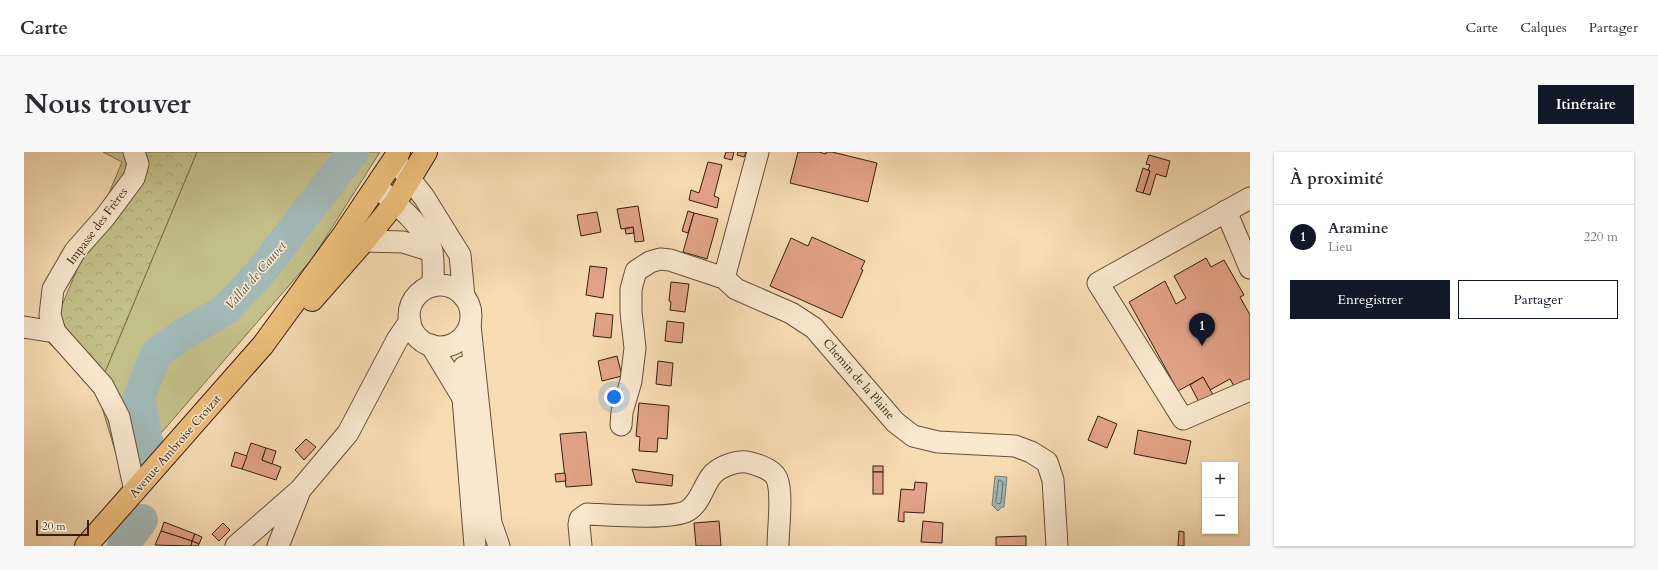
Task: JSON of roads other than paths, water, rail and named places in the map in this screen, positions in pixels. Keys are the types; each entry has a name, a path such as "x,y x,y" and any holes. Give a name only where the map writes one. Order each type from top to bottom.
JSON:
{"main road":[{"name":"Avenue Ambroise Croizat","path":"263,345 315,297 364,241 395,203 426,152"},
{"name":"Avenue Ambroise Croizat","path":"86,546 263,345 344,234 377,187 396,156"}],"street":[{"name":"Impasse des Frères","path":"134,152 138,164 134,178 105,217 76,251 53,289 50,315 55,332 103,386 119,417 135,491"},
{"path":"621,425 622,412 632,381 635,348 631,312 631,288 636,271 650,262 660,259 670,260 724,278 758,152"},
{"path":"396,156 424,197 460,255 464,297"},
{"path":"377,187 421,230 432,251 433,286"},
{"path":"1250,198 1098,282 1183,419 1250,390"},
{"path":"1226,211 1250,268"},
{"path":"364,241 403,242 432,251"},
{"name":"Chemin de la Plaine","path":"724,278 736,289 791,313 814,328 895,422 913,436 938,442 1015,446 1031,452 1047,462 1053,480 1058,546"},
{"path":"462,398 431,345 417,336 410,321 412,303 417,295 424,289 433,286 450,286 458,290 469,305 471,315 467,329 462,398 475,546"},
{"path":"236,546 300,490 348,433 397,340 410,321"},
{"path":"24,327 55,332"},
{"path":"431,345 450,345 459,340 467,329"},
{"path":"467,329 491,523 499,546"},
{"path":"581,546 579,525 580,519 587,514 672,516 687,510 696,503 713,474 724,466 745,462 762,466 777,478 780,494 778,546"},
{"path":"278,546 300,490"}],"water":[{"path":"995,476 1007,477 1004,507 998,511 992,505"}],"waterway":[{"name":"Vallat de Cauvet","path":"149,451 139,397 156,354 185,333 225,310 259,274 353,152"},
{"name":"Vallat de Cauvet","path":"123,546 142,520"}],"place":[{"name":"Aramine","path":"1202,346"}]}
